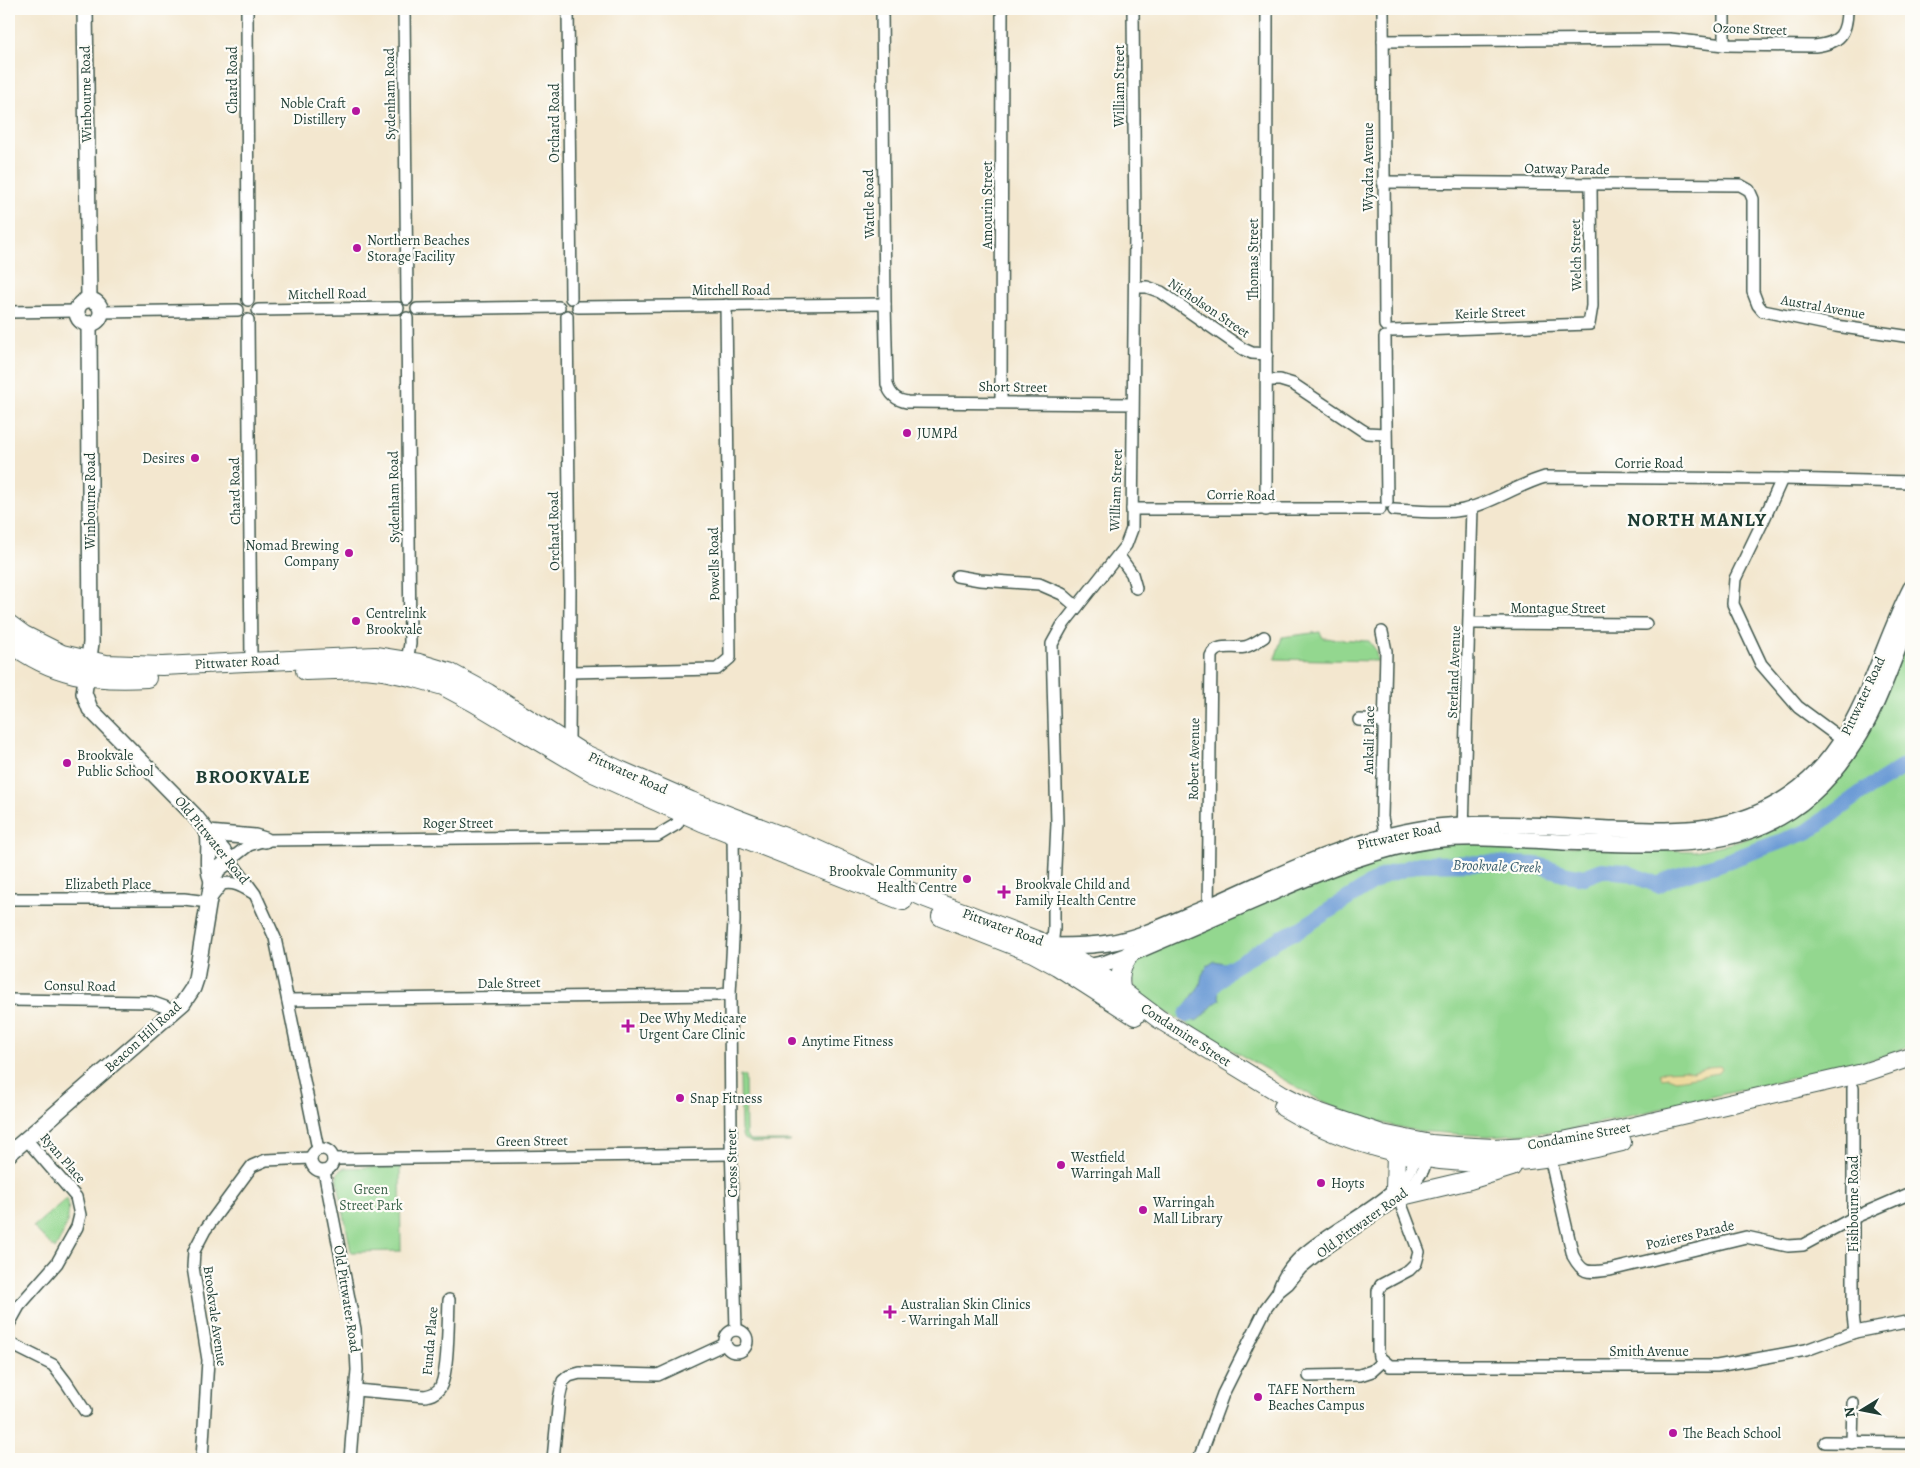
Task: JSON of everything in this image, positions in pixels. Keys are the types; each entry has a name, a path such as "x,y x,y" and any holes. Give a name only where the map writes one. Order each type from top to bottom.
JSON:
{"highway":[{"name":"Pittwater Road","path":"9,624 14,645 44,664 70,674 87,669 364,656 406,668 458,694 576,764 682,814 734,825 816,849 922,897 1052,946"},
{"name":"Pittwater Road","path":"87,669 142,678 352,669 383,671 406,668 438,668 464,680 569,745 608,765 670,792 734,825 1033,953 1057,966"},
{"name":"Condamine Street","path":"1052,946 1090,968 1159,1019 1206,1049 1298,1103 1424,1150 1486,1163 1550,1157 1853,1082 1911,1057"},
{"path":"1122,993 1120,984 1121,969 1130,954"},
{"name":"Condamine Street","path":"1057,966 1292,1113 1331,1132 1396,1153 1543,1145 1569,1141 1911,1069"},
{"path":"1396,1153 1399,1195 1505,1171 1528,1160"}],"main road":[{"name":"Winbourne Road","path":"85,9 89,299"},
{"path":"89,299 96,302 101,312 99,319 89,324 78,319 76,311 80,303 89,299"},
{"name":"Winbourne Road","path":"87,669 91,643 89,324"},
{"name":"Pittwater Road","path":"1090,968 1130,954 1342,849 1386,842 1436,840 1464,832 1688,844 1732,837 1755,830 1792,810 1822,786 1843,761 1847,743 1863,702 1911,588"},
{"name":"Pittwater Road","path":"1847,743 1868,721 1911,615"},
{"name":"Old Pittwater Road","path":"87,669 84,698 90,709 174,794 230,860"},
{"path":"212,881 208,872 210,852 208,832 255,837 265,840"},
{"name":"Beacon Hill Road","path":"9,1154 183,1003 193,988 212,881 218,870 230,860"},
{"name":"Pittwater Road","path":"1052,946 1108,944 1208,914"},
{"path":"1057,966 1073,969 1090,968"}],"street":[{"name":"Chard Road","path":"247,9 248,300"},
{"name":"Sydenham Road","path":"404,9 407,299"},
{"name":"Orchard Road","path":"568,9 574,302"},
{"name":"Wattle Road","path":"882,9 885,304 888,384 894,397"},
{"name":"Amourin Street","path":"1001,401 1002,9"},
{"name":"William Street","path":"1052,946 1058,823 1052,651 1054,637 1119,556 1131,534 1134,287 1133,9"},
{"name":"Thomas Street","path":"1266,510 1267,9"},
{"name":"Wyadra Avenue","path":"1383,9 1383,182 1388,331 1385,434 1387,507"},
{"path":"1724,9 1724,45"},
{"name":"Ozone Street","path":"1383,41 1670,39 1724,45 1815,46 1831,44 1842,34 1847,20 1846,9"},
{"name":"Oatway Parade","path":"1383,182 1740,185 1749,190"},
{"name":"Welch Street","path":"1589,324 1592,306 1591,185"},
{"name":"Austral Avenue","path":"1749,190 1753,200 1753,292 1758,305 1763,311 1836,326 1911,337"},
{"name":"Nicholson Street","path":"1134,287 1161,292 1243,349 1267,354"},
{"path":"407,299 414,302 416,309 414,315 407,318 401,316 398,308 401,301 407,299"},
{"path":"248,300 255,303 258,310 254,317 248,320 241,317 238,310 241,303 248,300"},
{"path":"416,309 563,311 574,314 574,302 563,300 563,311"},
{"name":"Mitchell Road","path":"574,302 726,305 885,304"},
{"name":"Powells Road","path":"570,672 716,670 730,658 726,305"},
{"name":"Mitchell Road","path":"258,310 398,308"},
{"path":"101,312 238,310"},
{"path":"9,312 76,311"},
{"name":"Orchard Road","path":"563,311 570,672 569,745"},
{"name":"Sydenham Road","path":"406,668 410,631 407,318"},
{"name":"Chard Road","path":"248,320 251,661"},
{"name":"Keirle Street","path":"1388,331 1589,324"},
{"path":"1267,380 1280,380 1293,384 1367,433 1385,434"},
{"name":"Short Street","path":"894,397 907,402 1001,401 1132,404"},
{"name":"Corrie Road","path":"1132,509 1266,510 1387,507 1457,511 1472,507 1526,482 1546,477 1911,482"},
{"path":"1782,479 1734,579 1733,604 1761,664 1798,707 1847,743"},
{"name":"Sterland Avenue","path":"1464,832 1471,623 1472,507"},
{"path":"1119,556 1132,574 1136,588"},
{"path":"956,576 980,580 1039,584 1062,594 1077,607"},
{"name":"Montague Street","path":"1471,623 1646,624"},
{"name":"Ankali Place","path":"1382,632 1386,651 1382,818 1386,842"},
{"name":"Robert Avenue","path":"1208,914 1211,656 1218,649 1246,647 1264,637"},
{"path":"1358,720 1384,721"},
{"name":"Roger Street","path":"230,860 249,845 265,840 650,836 661,834 677,824 682,814"},
{"name":"Cross Street","path":"734,825 734,921 730,993 736,1330"},
{"name":"Old Pittwater Road","path":"230,860 255,894 275,938 315,1153"},
{"path":"208,902 219,887 225,883 238,884 255,894"},
{"name":"Elizabeth Place","path":"9,899 184,899 208,902"},
{"name":"Dale Street","path":"288,1000 720,995 730,993"},
{"name":"Consul Road","path":"9,1000 151,1002 165,1007 171,1013"},
{"name":"Fishbourne Road","path":"1853,1082 1853,1315 1855,1332"},
{"name":"Ryan Place","path":"9,1324 19,1306 57,1263 77,1227 80,1215 76,1197 26,1139"},
{"name":"Old Pittwater Road","path":"1199,1459 1223,1394 1266,1308 1278,1292 1280,1280 1298,1259 1313,1246 1399,1195 1415,1182 1424,1150"},
{"path":"328,1151 333,1159 330,1167 324,1171 314,1168 315,1153 328,1151"},
{"name":"Brookvale Avenue","path":"202,1459 208,1360 193,1267 194,1251 205,1230 252,1166 266,1160 315,1153"},
{"name":"Green Street","path":"333,1159 732,1154"},
{"name":"Pozieres Parade","path":"1550,1157 1573,1256 1579,1268 1588,1272 1610,1270 1746,1238 1788,1246 1803,1246 1853,1218 1911,1193"},
{"name":"Old Pittwater Road","path":"324,1171 358,1353 350,1459"},
{"path":"1309,1376 1360,1375 1372,1371 1383,1361 1379,1357 1378,1350 1378,1291 1381,1285 1416,1263 1419,1252 1399,1195"},
{"name":"Funda Place","path":"356,1390 425,1396 439,1389 445,1372 449,1300"},
{"name":"Smith Avenue","path":"1383,1361 1390,1366 1717,1366 1806,1350 1855,1332 1911,1321"},
{"path":"736,1330 740,1330 747,1336 748,1344 740,1352 730,1351 725,1344 727,1335 736,1330"},
{"path":"9,1343 53,1365 85,1411"},
{"path":"553,1459 559,1399 563,1381 569,1376 580,1373 658,1375 725,1344"},
{"path":"1852,1443 1853,1403"},
{"path":"1825,1442 1911,1443"}],"green space":[{"path":"1911,625 1911,1045 1880,1058 1564,1131 1488,1136 1416,1131 1344,1111 1314,1097 1140,997 1134,986 1131,972 1140,957 1349,865 1414,847 1460,842 1694,851 1737,842 1778,826 1821,796 1860,744"},
{"path":"1320,632 1323,638 1369,641 1375,649 1378,661 1275,659 1282,637"},
{"path":"740,1076 745,1076 746,1136 751,1141 790,1142 752,1143 743,1138 741,1130"},
{"name":"Green Street Park","path":"400,1166 401,1251 351,1252 337,1175 340,1170 345,1168"},
{"path":"67,1198 68,1218 55,1249 33,1227"}],"sand":[{"path":"1720,1066 1722,1069 1719,1073 1676,1080 1668,1077 1662,1078 1659,1074 1666,1071 1685,1070 1692,1072 1708,1067"}],"water":[{"path":"1215,961 1228,964 1234,969 1217,987 1220,1000 1196,1021 1182,1011 1200,985 1202,975 1207,966"}],"waterway":[{"name":"Brookvale Creek","path":"1187,1015 1229,969 1280,938 1297,931 1383,876 1419,864 1483,863 1538,865 1584,877 1602,870 1625,872 1658,885 1673,877 1716,865 1807,832 1861,793 1911,762"}],"place":[{"name":"Noble Craft Distillery","path":"356,111"},
{"name":"Northern Beaches Storage Facility","path":"357,248"},
{"name":"JUMPd","path":"907,433"},
{"name":"Desires","path":"195,458"},
{"name":"Nomad Brewing Company","path":"349,553"},
{"name":"Centrelink Brookvale","path":"356,621"},
{"name":"Brookvale Public School","path":"67,763"},
{"name":"Brookvale Community Health Centre","path":"967,879"},
{"name":"Brookvale Child and Family Health Centre","path":"1004,892"},
{"name":"Dee Why Medicare Urgent Care Clinic","path":"628,1026"},
{"name":"Anytime Fitness","path":"792,1041"},
{"name":"Snap Fitness","path":"680,1098"},
{"name":"Westfield Warringah Mall","path":"1061,1165"},
{"name":"Hoyts","path":"1321,1183"},
{"name":"Warringah Mall Library","path":"1143,1210"},
{"name":"Australian Skin Clinics - Warringah Mall","path":"890,1312"},
{"name":"TAFE Northern Beaches Campus","path":"1258,1397"},
{"name":"The Beach School","path":"1673,1433"}],"district":[{"name":"NORTH MANLY","path":"1697,520"},
{"name":"BROOKVALE","path":"253,777"}]}
